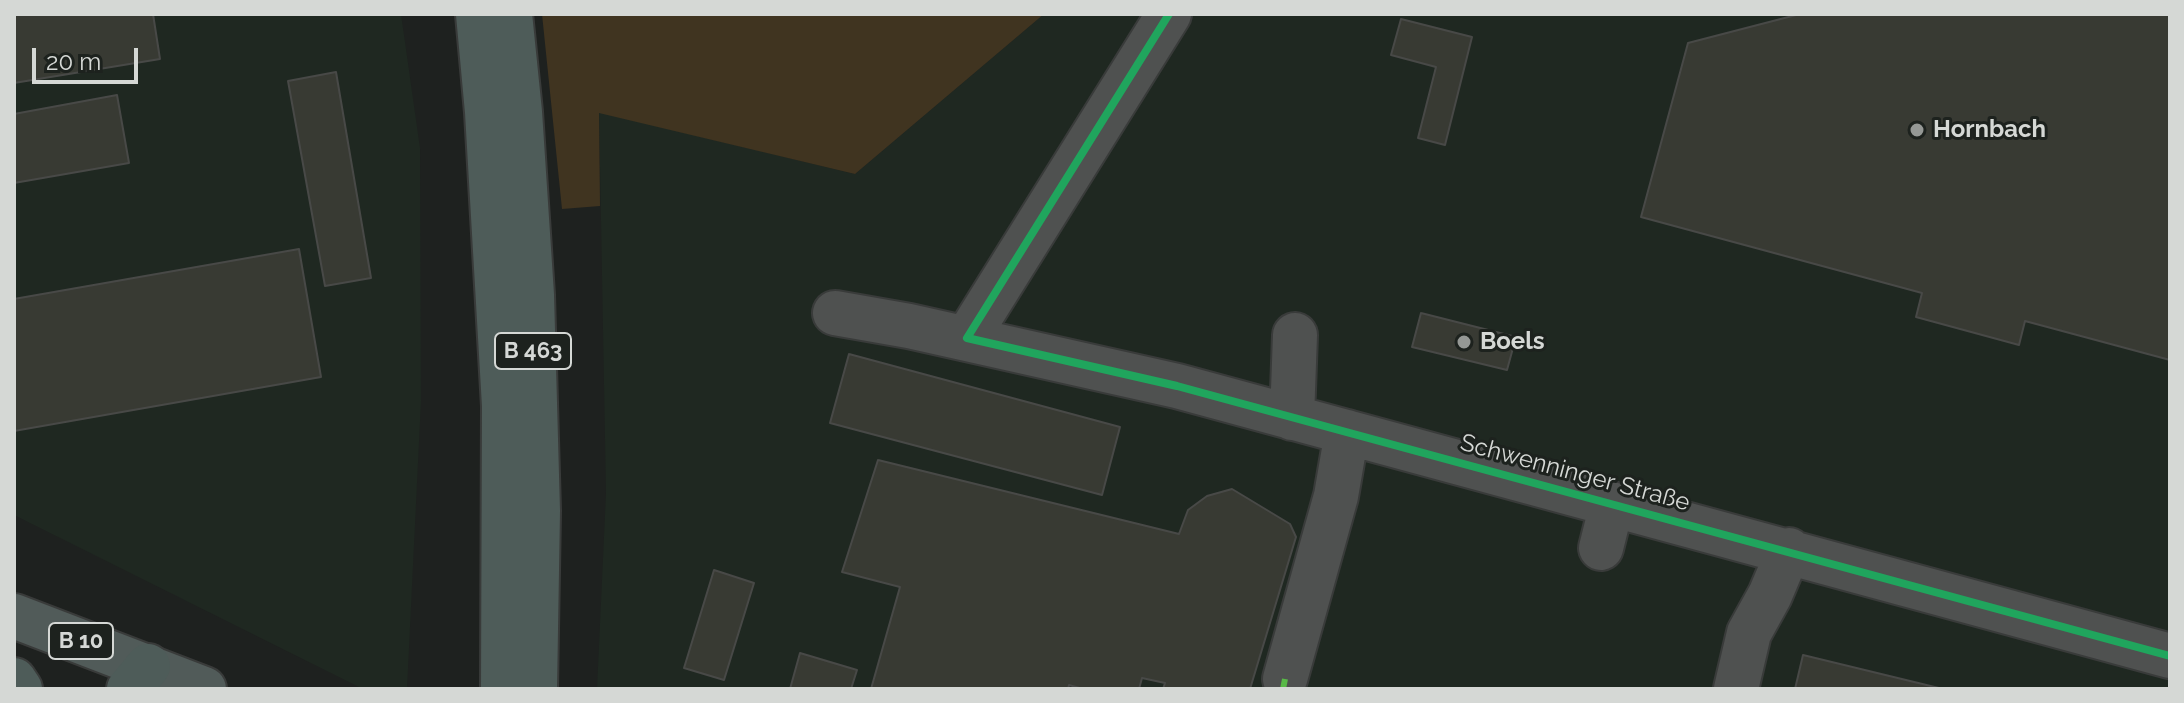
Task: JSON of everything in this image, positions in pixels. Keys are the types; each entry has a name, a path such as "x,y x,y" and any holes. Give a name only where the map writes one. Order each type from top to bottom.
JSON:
{"highway":[{"name":"B 463","path":"478,14 487,112 504,406 503,689"},
{"name":"B 463","path":"510,14 532,295 538,511 535,689"},
{"path":"14,680 20,689"}],"main road":[{"name":"B 10","path":"14,616 142,681 204,689"}],"street":[{"path":"967,338 1169,14"},
{"name":"Schwenninger Straße","path":"835,313 967,338 1177,386 2170,656"},
{"path":"1292,418 1295,335"},
{"path":"1285,679 1336,496 1347,432"},
{"path":"1601,548 1612,504"},
{"path":"1736,689 1749,633 1770,595 1789,550"}],"shaded area":[{"path":"14,14 401,14 420,148 421,401 407,689 363,689 14,515"},
{"path":"542,14 1044,14 855,174 599,113 600,206 562,209"},
{"path":"1044,14 2170,14 2170,689 597,689 606,493 599,112 855,174"}],"building":[{"path":"14,14 153,14 160,59 14,83"},
{"name":"Hornbach","path":"1800,14 2170,14 2170,360 2025,321 2019,345 1916,317 1922,293 1641,217 1688,43"},
{"path":"1401,19 1472,37 1445,145 1418,138 1436,67 1391,55"},
{"path":"336,72 371,278 325,286 288,81"},
{"path":"117,95 129,163 14,183 14,114"},
{"path":"299,249 321,377 14,431 14,299"},
{"name":"Boels","path":"1421,313 1516,337 1507,370 1412,347"},
{"path":"849,354 1120,427 1102,495 830,423"},
{"path":"878,460 1179,534 1188,510 1207,496 1232,489 1290,524 1296,537 1250,689 1163,689 1165,683 1142,678 1139,689 1083,689 1069,685 1068,689 871,689 900,587 842,572"},
{"path":"714,570 754,583 724,680 684,668"},
{"path":"800,653 857,670 851,689 790,689"},
{"path":"1803,655 1943,689 1795,689"}],"marked path":[{"path":"1283,689 1285,679"}],"cycle path":[{"path":"1169,14 967,338 1177,386 2170,656"}],"place":[{"name":"Hornbach","path":"1917,130"},
{"name":"Boels","path":"1464,342"}]}
